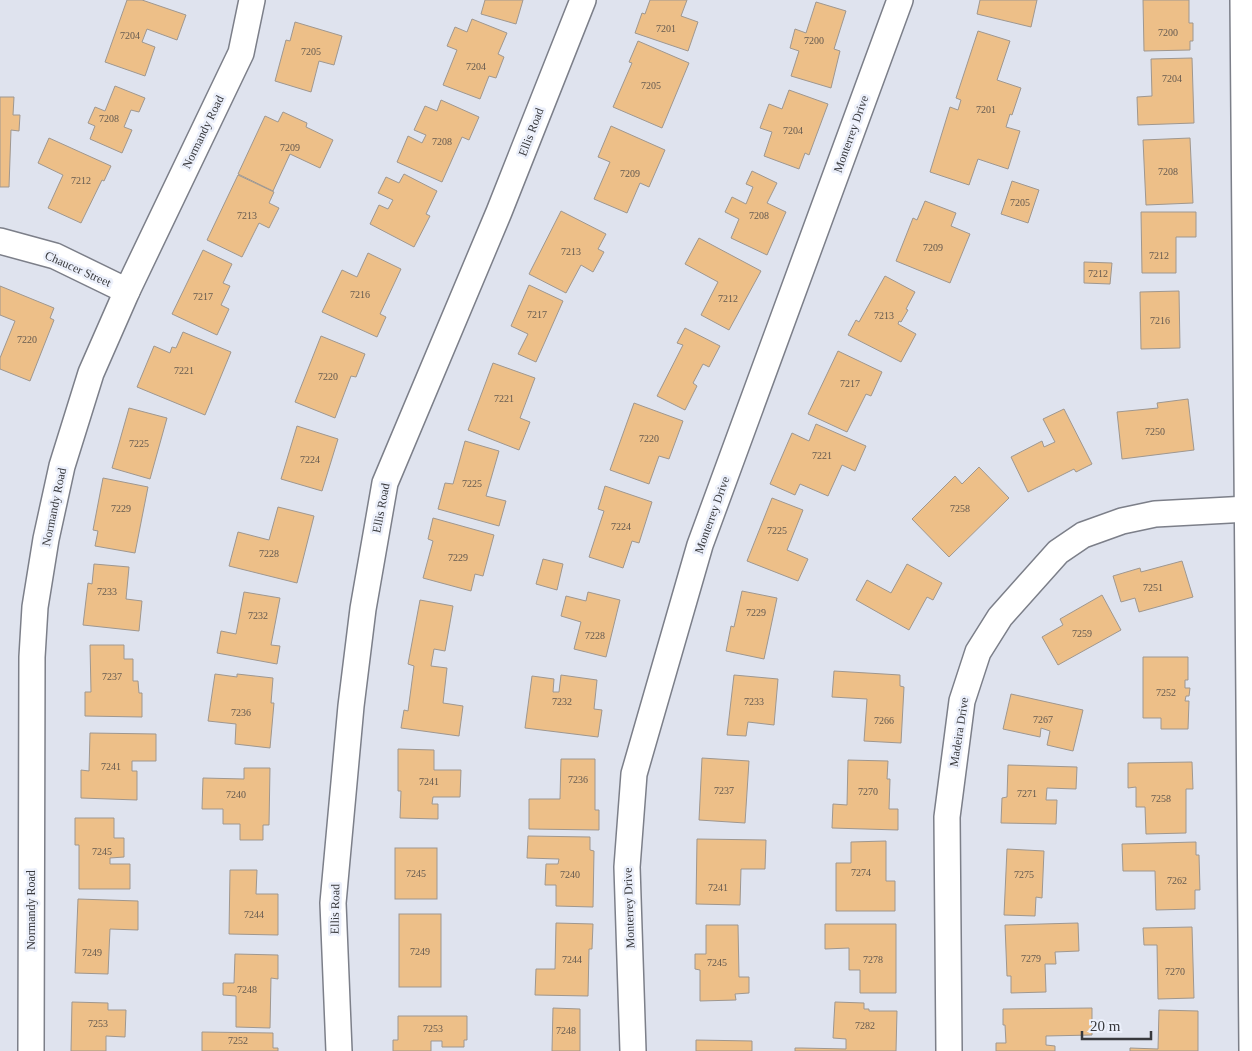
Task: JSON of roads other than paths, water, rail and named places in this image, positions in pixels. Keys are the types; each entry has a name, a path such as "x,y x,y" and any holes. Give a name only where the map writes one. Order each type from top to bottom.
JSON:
{"street":[{"name":"Normandy Road","path":"31,1051 32,657 35,607 46,539 62,466 90,373 127,291 241,53 252,0"},
{"name":"Ellis Road","path":"339,1051 333,902 351,706 363,609 385,483 499,212 583,0"},
{"name":"Monterrey Drive","path":"633,1051 627,867 634,774 700,545 900,0"},
{"path":"1246,1 1252,1051"},
{"name":"Chaucer Street","path":"0,241 55,256 127,291"},
{"name":"Madeira Drive","path":"949,1051 947,817 962,701 978,652 1000,617 1058,552 1083,535 1122,521 1155,514 1248,509"}]}
